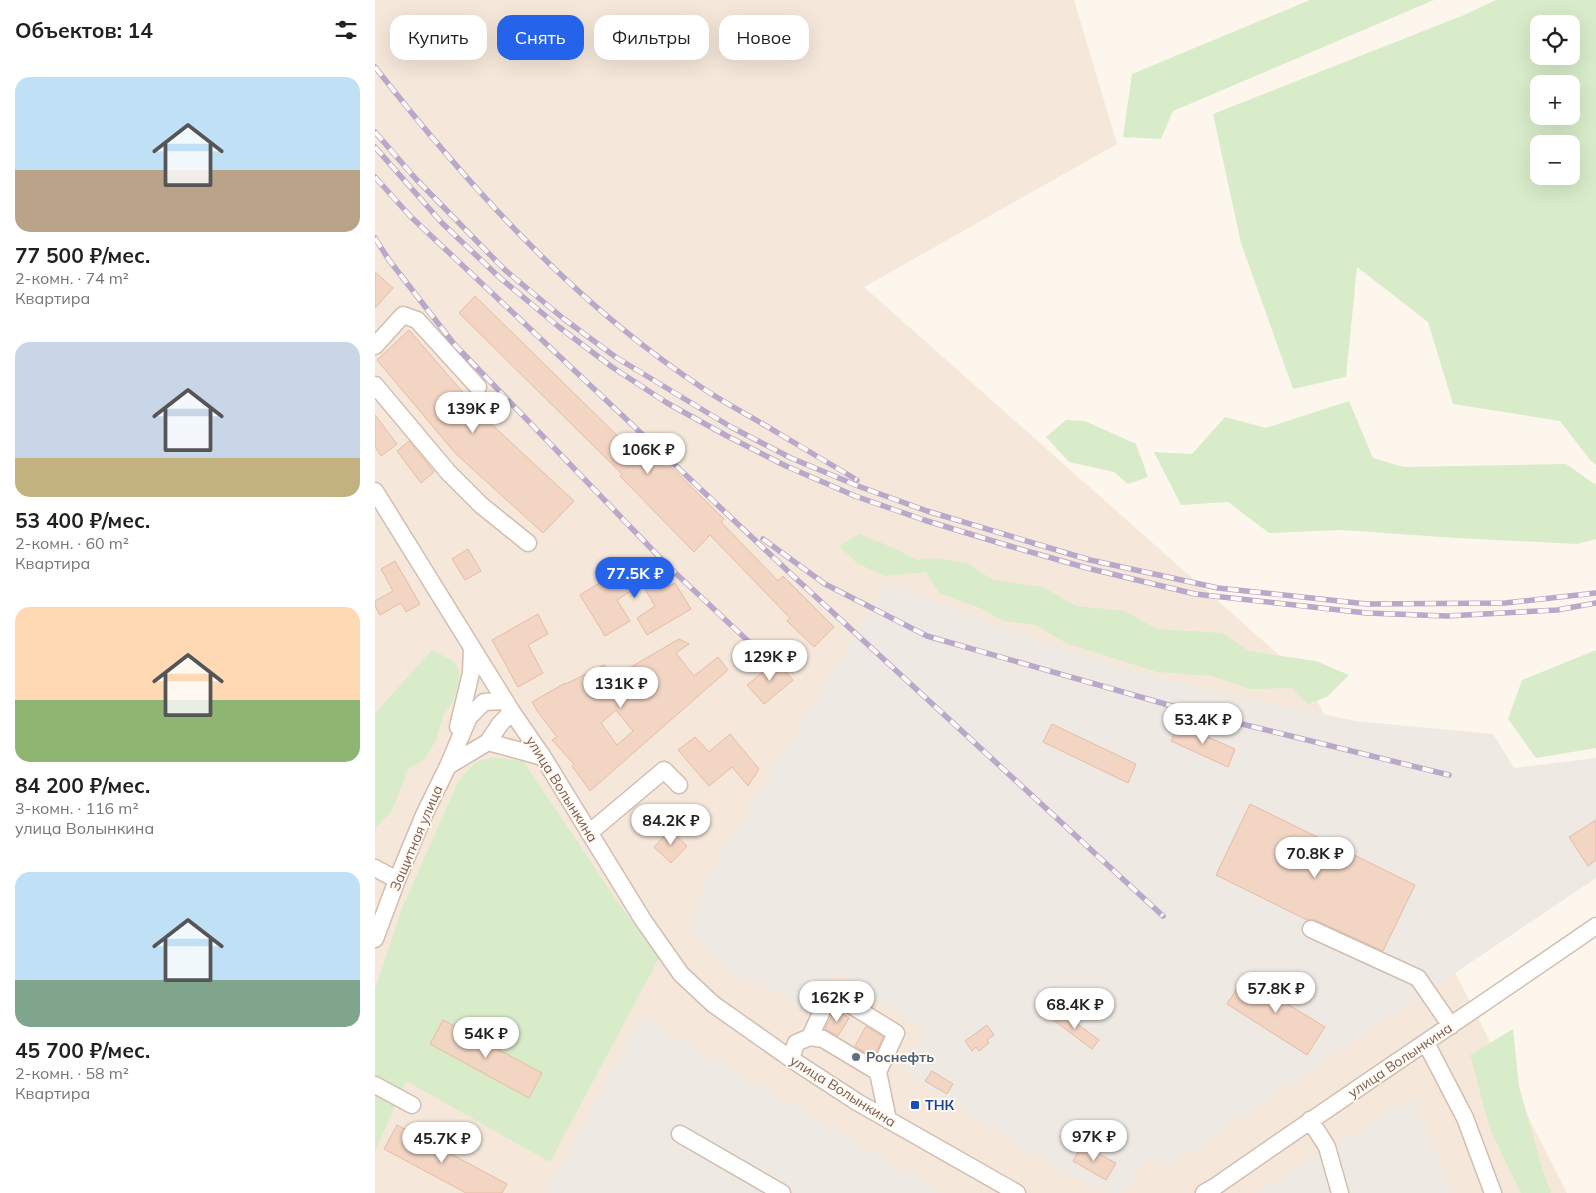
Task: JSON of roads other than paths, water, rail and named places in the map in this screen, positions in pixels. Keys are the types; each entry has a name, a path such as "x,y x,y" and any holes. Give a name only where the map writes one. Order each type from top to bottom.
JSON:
{"street":[{"path":"375,346 403,315 417,320 478,387"},
{"path":"375,385 448,472 481,505 528,543"},
{"name":"улица Волынкина","path":"375,491 472,648 543,757 643,920 681,974 713,1004 791,1059 857,1102 1017,1193"},
{"path":"448,766 471,673 472,648"},
{"path":"483,702 509,706 488,742 448,766 469,717 483,702"},
{"path":"488,742 543,757"},
{"name":"Защитная улица","path":"375,939 423,815 448,766"},
{"path":"589,832 664,770 679,785"},
{"path":"375,868 397,880"},
{"name":"улица Волынкина","path":"1204,1193 1596,926"},
{"path":"1311,929 1418,978 1451,1026"},
{"path":"810,1037 821,1011 833,994 896,1033 878,1072 888,1120"},
{"path":"791,1059 796,1043 810,1037 823,1039 878,1072"},
{"path":"1426,1043 1465,1118 1493,1193"},
{"path":"375,1085 412,1105"},
{"path":"1311,1120 1327,1147 1340,1193"},
{"path":"680,1134 782,1193"}],"railway":[{"path":"375,67 448,156 527,242 568,282 612,320 657,356 710,393 857,480"},
{"path":"375,132 416,179 505,270 564,319 617,358 731,427 791,458 858,486 927,511 1090,560 1218,588 1367,604 1505,603 1596,593"},
{"path":"375,147 442,223 499,277 559,327 612,367 667,403 727,436 786,466 855,496 924,520 1006,545 1087,568 1195,594 1366,613 1447,616 1557,610 1596,603"},
{"path":"375,177 410,216 791,574 1163,916"},
{"path":"375,238 389,260 454,344 669,567 764,656"},
{"path":"763,539 825,584 927,636 1193,712 1449,775"}],"place":[{"name":"Роснефть","path":"856,1057"},
{"name":"ТНК","path":"915,1105"}]}
